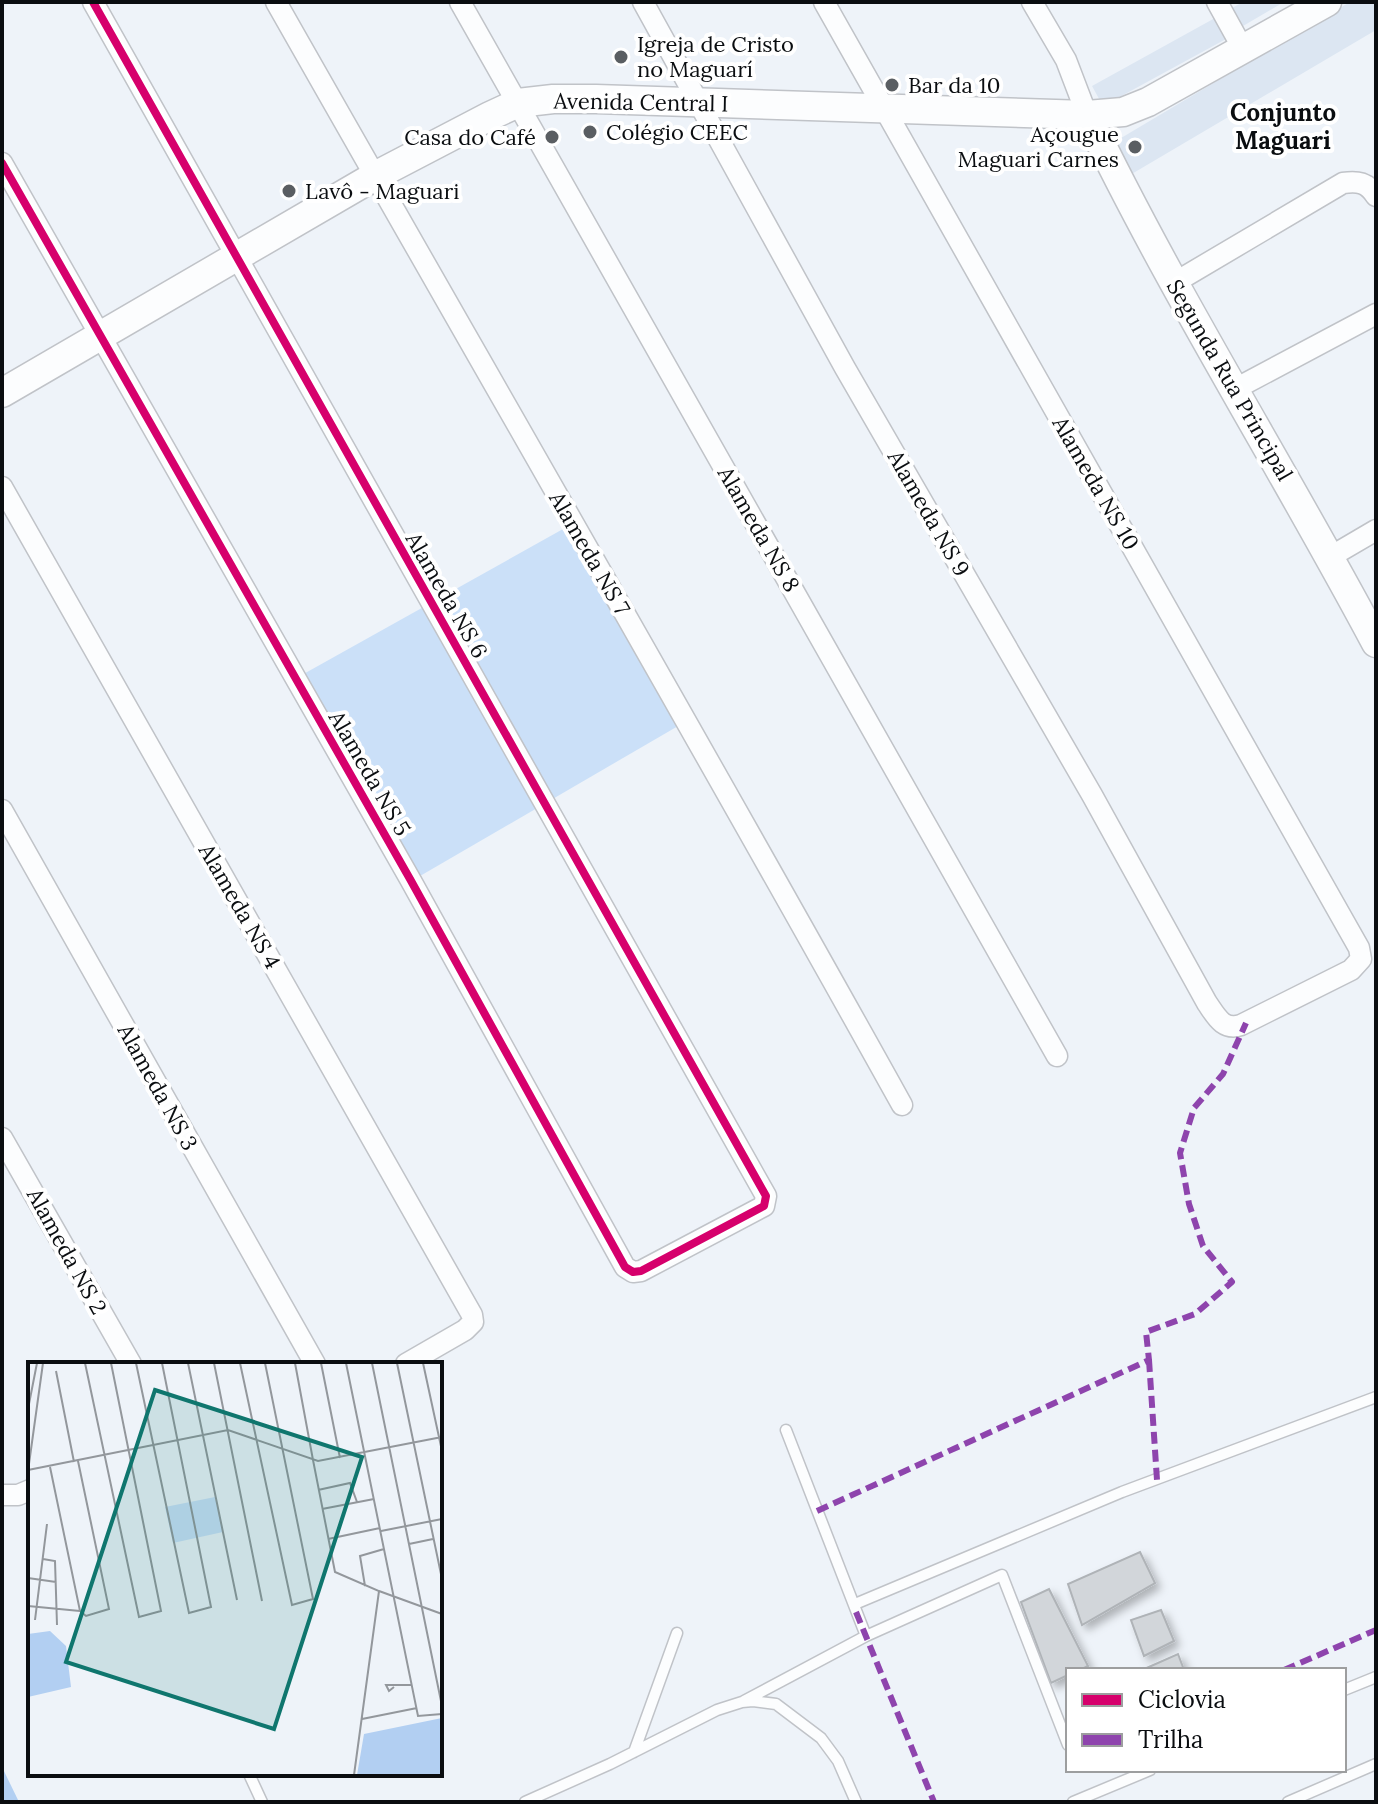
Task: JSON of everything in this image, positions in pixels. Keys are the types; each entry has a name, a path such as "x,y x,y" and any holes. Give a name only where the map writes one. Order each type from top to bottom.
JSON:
{"main road":[{"name":"Avenida Central I","path":"2,393 375,176 518,103 553,99 1087,115 1123,112 1136,108 1327,2"},
{"name":"Segunda Rua Principal","path":"1087,115 1174,283 1376,643"}],"street":[{"name":"Alameda NS 6","path":"93,2 766,1196 764,1206"},
{"name":"Alameda NS 7","path":"276,2 689,722 902,1105"},
{"name":"Alameda NS 8","path":"460,2 1057,1056"},
{"name":"Alameda NS 9","path":"643,2 845,368 1220,1021 1229,1027 1236,1027 1357,965"},
{"name":"Alameda NS 10","path":"824,2 1359,948 1361,959 1357,965"},
{"path":"1032,2 1066,60 1087,115"},
{"path":"1217,2 1243,49"},
{"name":"Alameda NS 5","path":"2,163 410,879 625,1267 633,1272 641,1271 764,1206"},
{"path":"1174,283 1343,183 1363,183 1376,196"},
{"path":"1235,389 1376,314"},
{"name":"Alameda NS 4","path":"2,487 472,1315 470,1326 409,1362"},
{"path":"1330,557 1376,530"},
{"name":"Alameda NS 3","path":"2,810 314,1362"},
{"name":"Alameda NS 2","path":"2,1138 130,1362"},
{"path":"2,1495 18,1495 28,1491"}],"lane":[{"path":"855,1604 1122,1492 1376,1397"},
{"path":"786,1430 855,1604 870,1634"},
{"path":"525,1802 717,1710 742,1702 870,1634 1002,1575 1066,1740"},
{"path":"634,1752 677,1633"},
{"path":"1346,1689 1376,1677"},
{"path":"742,1702 776,1704 821,1738 838,1761 856,1802"},
{"path":"1288,1802 1376,1764"},
{"path":"1073,1802 1145,1772"},
{"path":"250,1776 262,1802"}],"shaded area":[{"path":"1243,2 1284,2 1243,26 1232,8"},
{"path":"1350,2 1376,2 1376,30 1130,175 1111,144"},
{"path":"1215,18 1226,39 1103,106 1092,86"},
{"path":"572,524 685,722 408,883 291,681"},
{"path":"2,1767 19,1802 2,1802"}],"building":[{"path":"1140,1552 1155,1583 1082,1625 1068,1584"},
{"path":"1049,1589 1088,1666 1066,1668 1066,1676 1051,1683 1021,1602"},
{"path":"1161,1610 1174,1641 1144,1656 1131,1620"},
{"path":"1178,1654 1183,1668 1146,1668"}],"marked path":[{"path":"817,1511 1149,1360 1146,1332 1195,1314 1232,1282 1203,1246 1189,1204 1180,1153 1194,1108 1223,1074 1246,1023"},
{"path":"1149,1360 1157,1480"},
{"path":"856,1612 934,1802"},
{"path":"1289,1668 1376,1630"}],"cycle path":[{"path":"2,163 410,879 625,1267 633,1272 641,1271 764,1206 766,1196 93,2"}],"place":[{"name":"Igreja de Cristo no Maguarí","path":"621,57"},
{"name":"Bar da 10","path":"892,85"},
{"name":"Colégio CEEC","path":"590,132"},
{"name":"Casa do Café","path":"552,137"},
{"name":"Açougue Maguari Carnes","path":"1135,147"},
{"name":"Lavô - Maguari","path":"289,191"}],"district":[{"name":"Conjunto Maguari","path":"1283,126"}]}
